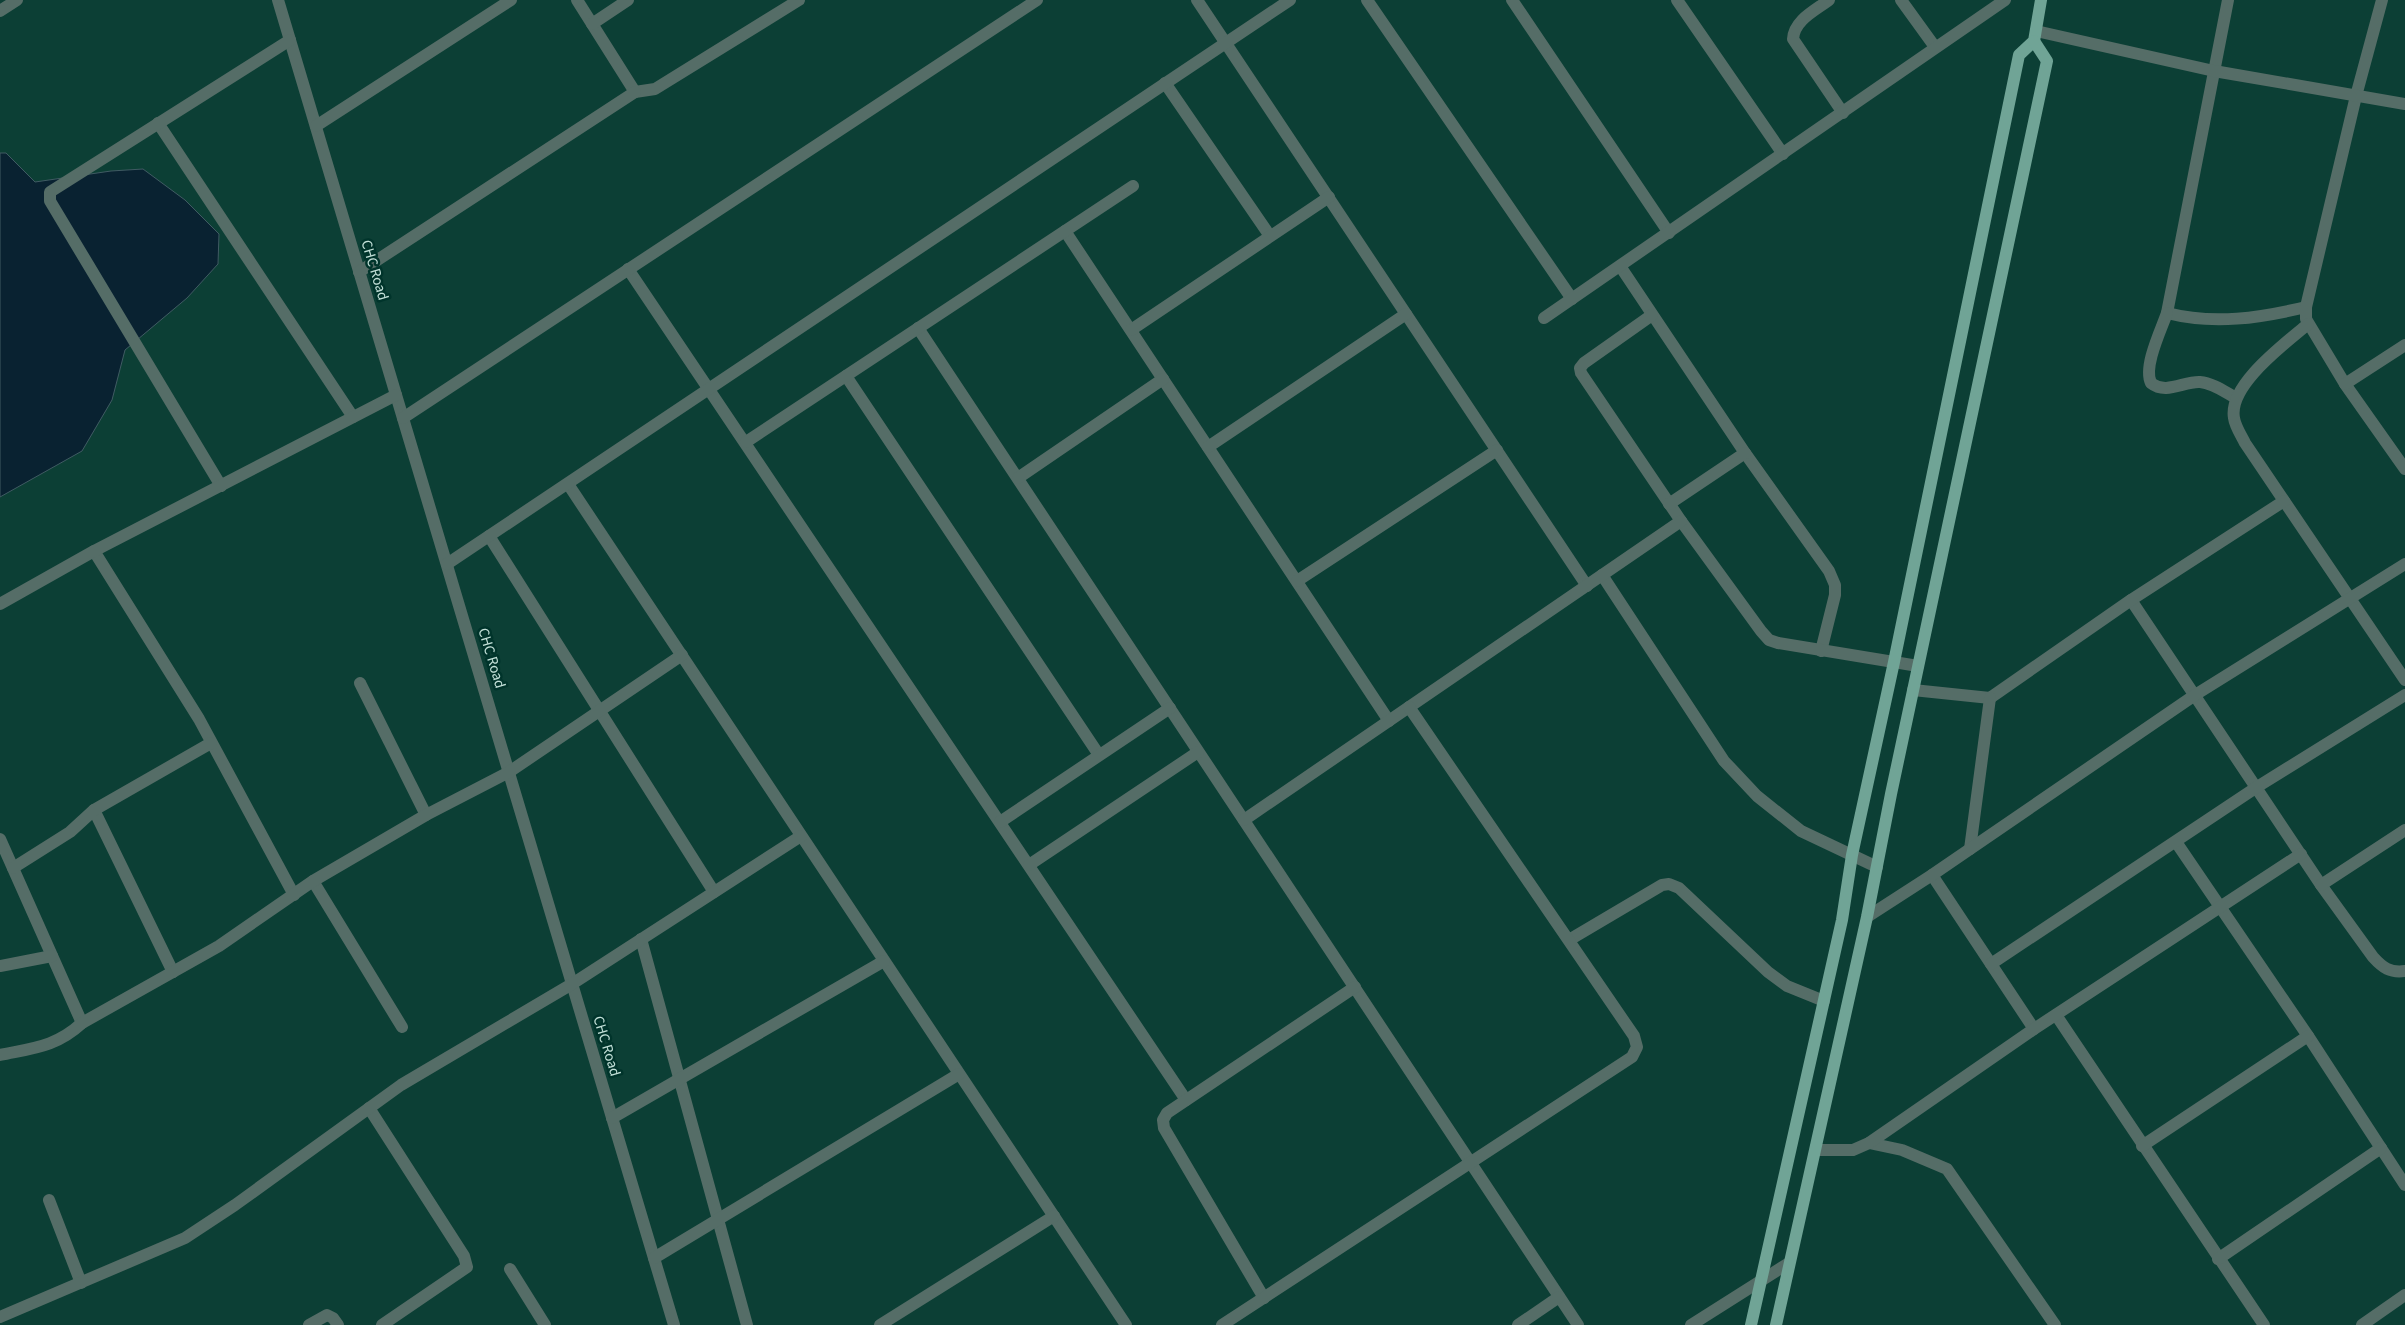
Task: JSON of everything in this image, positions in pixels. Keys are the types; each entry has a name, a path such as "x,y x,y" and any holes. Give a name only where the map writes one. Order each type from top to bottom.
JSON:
{"main road":[{"path":"1751,1325 1842,920 1852,855 1894,662 2019,55 2035,36 2041,0"},
{"path":"1776,1325 1867,917 1918,666 2047,61 2035,36"}],"street":[{"path":"0,11 17,0"},
{"name":"CHC Road","path":"278,0 674,1325"},
{"path":"316,126 511,0"},
{"path":"577,0 635,92"},
{"path":"592,24 628,0"},
{"path":"359,272 635,92 655,89 800,0"},
{"path":"403,418 1037,0"},
{"path":"1197,0 1587,586"},
{"path":"447,564 1290,0"},
{"path":"1367,0 1572,299"},
{"path":"1512,0 1669,233"},
{"path":"1677,0 1783,154"},
{"path":"1829,0 1799,22 1793,30 1793,39 1843,113"},
{"path":"1901,0 1935,47"},
{"path":"1544,318 2005,0"},
{"path":"2228,0 2167,313 2150,361 2148,377 2155,386 2165,388 2199,382 2211,384 2236,398"},
{"path":"2382,0 2356,96 2306,307 2308,324 2345,384 2405,469"},
{"path":"2035,36 2405,104"},
{"path":"221,486 50,201 49,195 50,192 290,40"},
{"path":"1165,83 1270,236"},
{"path":"158,123 353,417"},
{"path":"746,442 1133,186"},
{"path":"1131,330 1328,197"},
{"path":"1065,231 1389,721"},
{"path":"1620,266 1745,453 1829,571 1835,585 1835,595 1821,651"},
{"path":"628,270 710,388 1186,1100"},
{"path":"2167,313 2181,317 2235,320 2268,316 2306,307"},
{"path":"1208,447 1406,314"},
{"path":"1652,315 1584,363 1580,368 1584,379 1669,504 1769,640 1821,651 1918,666"},
{"path":"2308,324 2258,367 2236,398 2233,417 2244,442 2405,680"},
{"path":"918,328 1578,1325"},
{"path":"2345,384 2405,345"},
{"path":"846,376 1099,755"},
{"path":"1018,478 1163,380"},
{"path":"0,604 94,551 396,395"},
{"path":"1297,582 1496,450"},
{"path":"1669,504 1745,453"},
{"path":"568,484 1126,1325"},
{"path":"1913,690 1990,698 2131,600 2284,501"},
{"path":"1244,820 1681,521"},
{"path":"489,536 714,892"},
{"path":"94,551 211,743 294,895"},
{"path":"1867,917 1932,875 2195,695 2405,564"},
{"path":"1602,575 1724,761 1757,796 1802,832 1877,867"},
{"path":"2131,600 2321,885 2382,966 2392,972 2405,971"},
{"path":"0,1055 56,1043 82,1023 219,946 313,881 426,815 509,772 682,655"},
{"path":"360,683 426,815"},
{"path":"1992,964 2257,787 2405,695"},
{"path":"1970,849 1990,698"},
{"path":"1228,1323 1632,1057 1637,1047 1634,1036 1409,707"},
{"path":"1000,822 1170,708"},
{"path":"13,868 70,832 94,810 211,743"},
{"path":"1029,865 1198,752"},
{"path":"94,810 173,972"},
{"path":"2321,885 2405,830"},
{"path":"0,1317 185,1238 235,1205 402,1085 472,1041 572,984 801,836"},
{"path":"0,839 82,1023"},
{"path":"2176,842 2308,1036 2405,1185"},
{"path":"1816,1150 1853,1150 1869,1143 2034,1029 2300,854"},
{"path":"1932,875 2034,1029"},
{"path":"313,881 402,1027"},
{"path":"1569,940 1662,885 1669,884 1679,888 1768,972 1787,986 1824,1002"},
{"path":"641,939 747,1325"},
{"path":"0,966 52,956"},
{"path":"612,1118 884,960"},
{"path":"1264,1298 1164,1128 1163,1120 1166,1113 1355,988"},
{"path":"2056,1015 2142,1146 2264,1325"},
{"path":"2142,1146 2308,1036"},
{"path":"654,1258 959,1074"},
{"path":"369,1108 464,1256 467,1267 382,1325"},
{"path":"1869,1143 1902,1150 1947,1169 2055,1325"},
{"path":"2218,1259 2381,1148"},
{"path":"49,1200 81,1283"},
{"path":"882,1324 1054,1216"},
{"path":"1691,1325 1790,1263"},
{"path":"510,1269 545,1325"},
{"path":"2362,1325 2405,1295"},
{"path":"1518,1325 1559,1297"},
{"path":"309,1325 327,1315 333,1318 338,1325"}],"water":[{"path":"0,153 6,153 35,182 111,171 143,169 185,200 219,234 218,264 187,298 125,350 112,400 82,451 0,497"}]}
